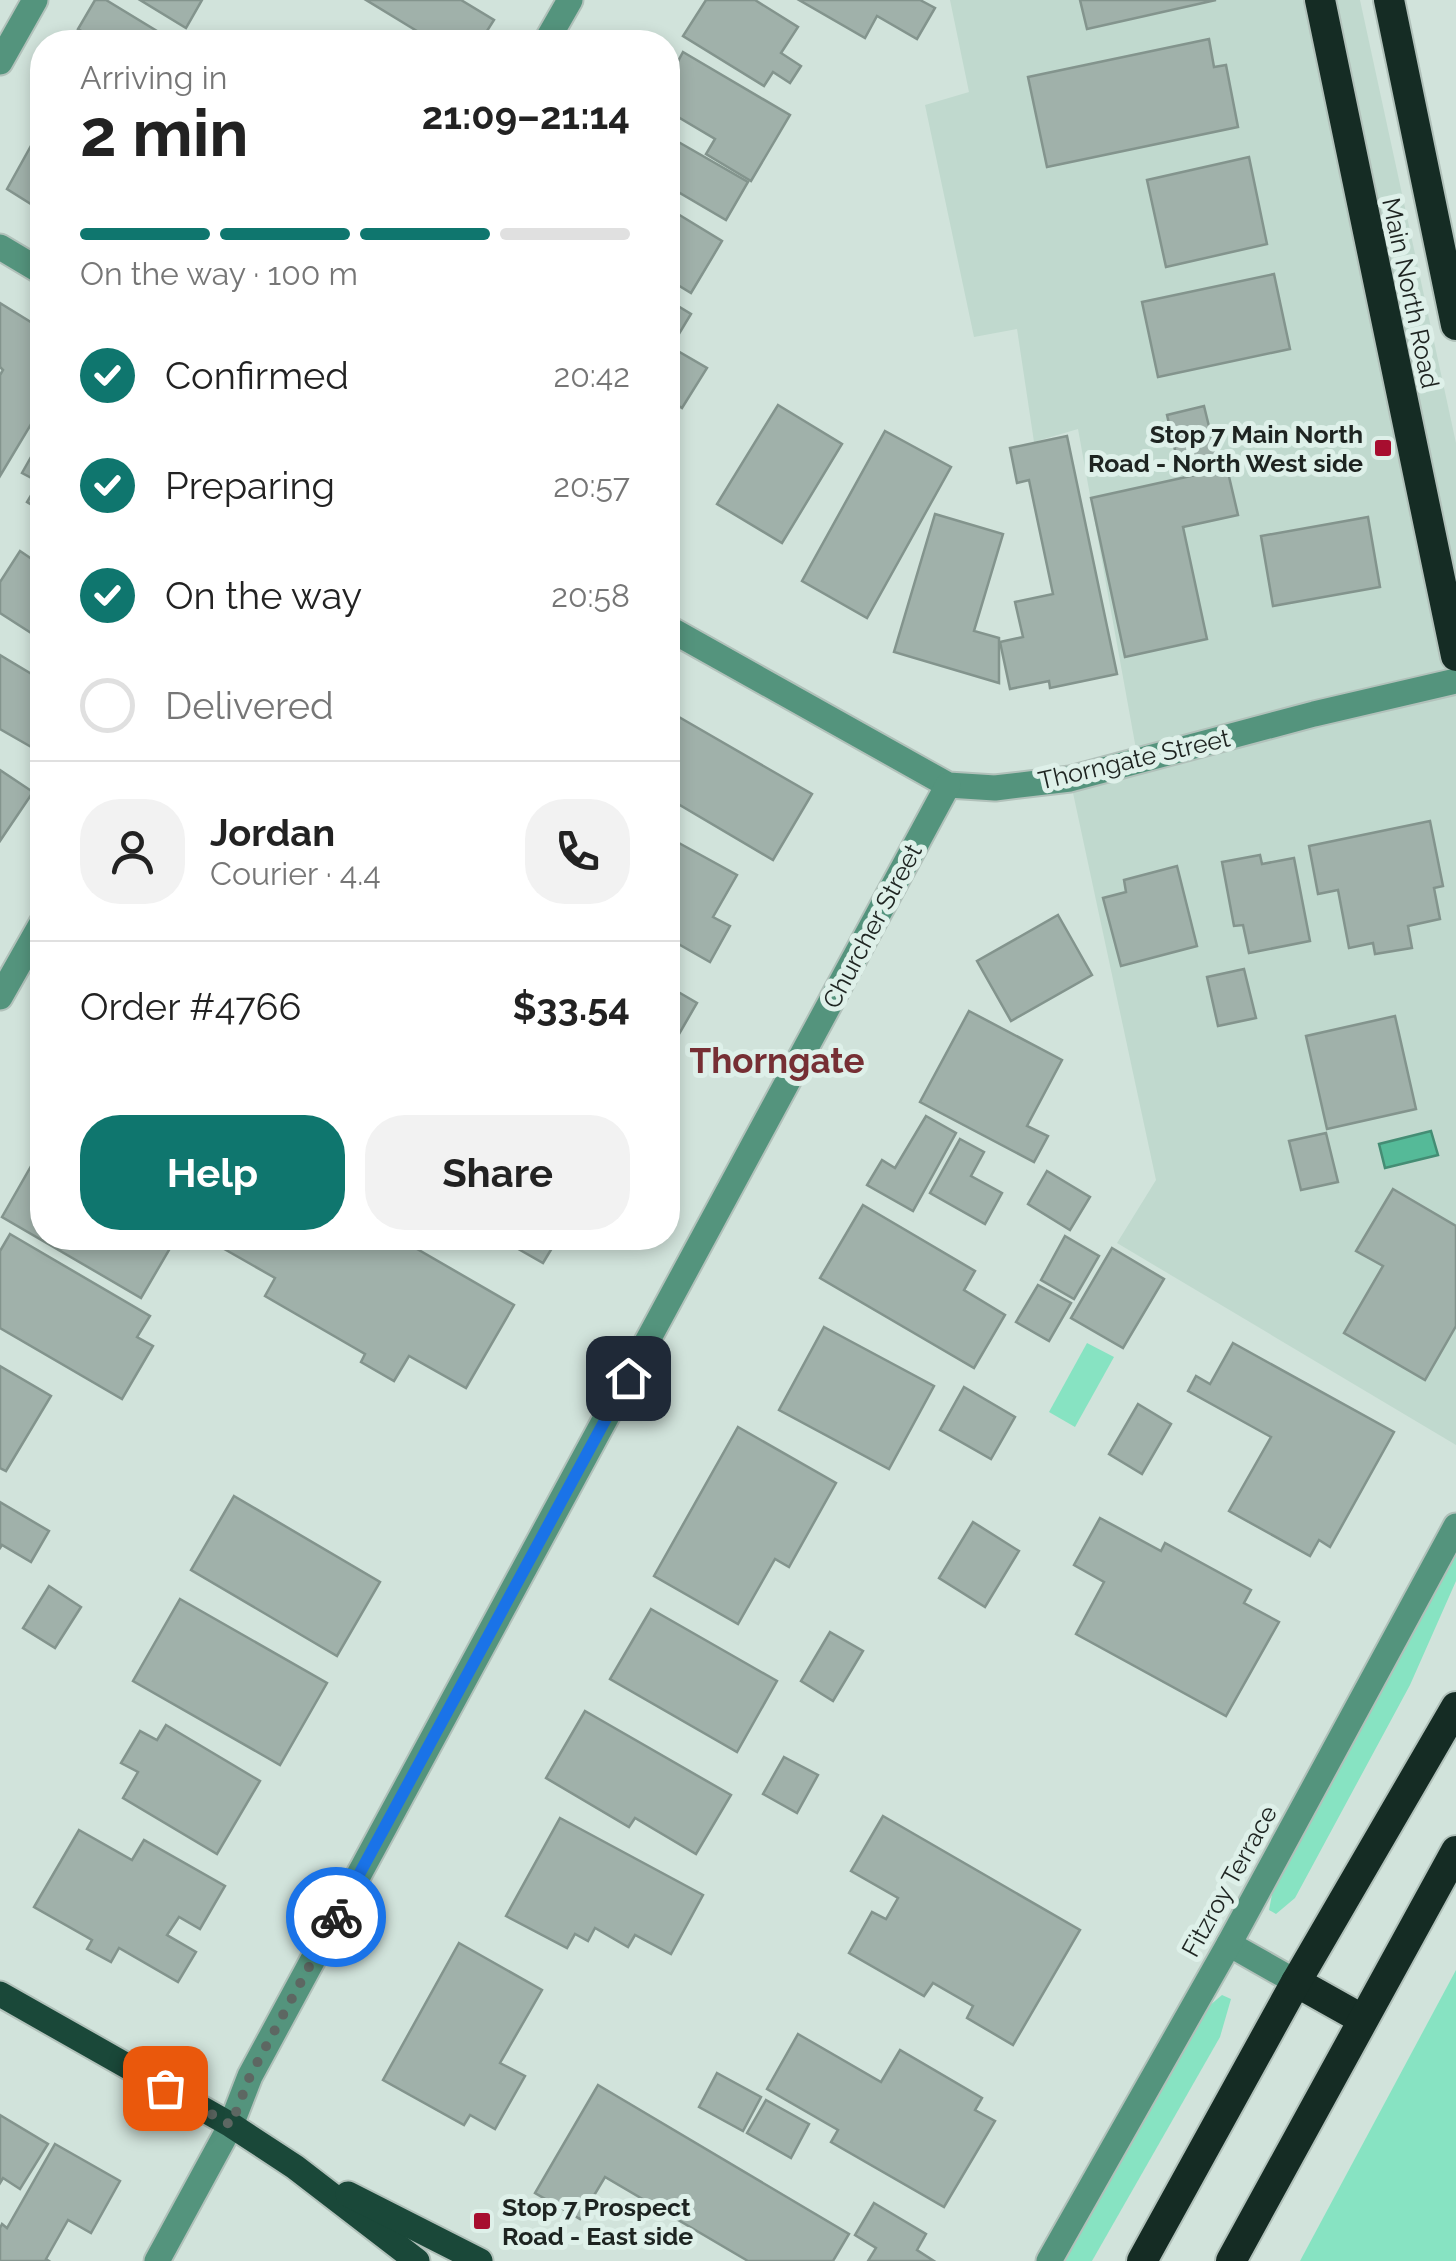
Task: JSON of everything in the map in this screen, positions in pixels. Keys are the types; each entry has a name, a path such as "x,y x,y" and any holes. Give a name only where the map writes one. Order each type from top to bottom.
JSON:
{"highway":[{"name":"Main North Road","path":"1320,0 1456,656"},
{"name":"Main North Road","path":"1389,0 1456,325"},
{"path":"1142,2261 1296,1982 1456,1707"},
{"path":"1231,2261 1456,1851"},
{"path":"1296,1982 1362,2019"}],"main road":[{"path":"0,1994 231,2125 417,2261"},
{"path":"294,2168 480,2261"}],"street":[{"path":"0,62 35,0"},
{"path":"553,30 570,0"},
{"path":"0,246 30,265"},
{"name":"Thorngate Street","path":"680,635 948,785 995,788 1070,778 1456,680"},
{"name":"Churcher Street","path":"157,2261 231,2125 259,2058 948,785"},
{"path":"0,997 30,944"},
{"name":"Fitzroy Terrace","path":"1049,2261 1229,1944 1456,1526"},
{"path":"1229,1944 1296,1982"}],"shaded area":[{"path":"950,0 1360,0 1456,443 1456,1445 1117,1243 1156,1180 1070,779 1138,760 1078,429 1034,442 1017,329 974,337 925,105 969,92"},
{"path":"1431,1131 1438,1155 1385,1168 1379,1144"},
{"path":"1087,1343 1114,1357 1075,1427 1049,1412"},
{"path":"1456,1535 1456,1581 1410,1685 1295,1898 1276,1914 1269,1910 1274,1884 1364,1723"},
{"path":"1456,1970 1456,2261 1300,2261"},
{"path":"1222,1995 1231,1999 1220,2037 1092,2261 1065,2261 1195,2025"}],"building":[{"path":"95,0 106,0 155,30 80,30"},
{"path":"140,0 202,0 186,28"},
{"path":"366,0 461,0 494,20 488,30 415,30"},
{"path":"706,0 755,0 798,27 781,53 801,66 790,83 773,72 764,86 683,36"},
{"path":"799,0 920,0 935,8 917,39 877,16 865,38"},
{"path":"1080,0 1216,0 1087,29"},
{"path":"1209,39 1214,67 1226,65 1238,127 1047,167 1028,77"},
{"path":"683,52 790,115 751,181 706,154 715,139 680,118"},
{"path":"680,143 748,182 726,220 680,193"},
{"path":"30,148 30,203 7,189"},
{"path":"1249,157 1267,244 1166,267 1147,180"},
{"path":"680,215 722,241 691,293 680,286"},
{"path":"1274,274 1290,349 1158,377 1142,302"},
{"path":"0,303 30,322 30,426 0,476 3,370"},
{"path":"680,307 691,314 680,332"},
{"path":"680,352 707,368 680,407"},
{"path":"778,405 842,444 782,543 717,504"},
{"path":"1204,406 1216,455 1178,463 1167,415"},
{"path":"885,431 951,467 867,618 802,581"},
{"path":"1067,436 1117,674 1050,688 1049,681 1010,689 1000,642 1023,637 1015,602 1053,594 1029,480 1017,483 1010,448"},
{"path":"30,459 30,477 22,473"},
{"path":"1227,468 1238,515 1183,527 1207,639 1125,657 1091,498"},
{"path":"935,514 1003,534 974,631 999,638 999,683 894,652"},
{"path":"1368,517 1380,587 1273,606 1261,536"},
{"path":"20,551 30,558 30,632 0,613 0,582"},
{"path":"0,655 30,673 30,746 0,729"},
{"path":"680,718 812,794 773,860 680,805"},
{"path":"0,770 30,790 30,796 0,841"},
{"path":"1430,821 1443,886 1434,888 1440,919 1408,926 1412,948 1375,954 1373,943 1349,948 1338,890 1318,894 1309,846"},
{"path":"680,844 737,875 713,917 730,926 710,962 680,945"},
{"path":"1260,855 1262,864 1294,858 1310,941 1249,953 1243,925 1234,926 1222,862"},
{"path":"1177,866 1197,946 1121,966 1103,898 1126,892 1124,880"},
{"path":"1058,915 1092,975 1011,1021 977,961"},
{"path":"1244,969 1256,1018 1218,1026 1207,977"},
{"path":"680,993 697,1003 680,1032"},
{"path":"969,1011 1062,1060 1027,1126 1048,1136 1034,1162 920,1102"},
{"path":"1395,1016 1416,1109 1327,1129 1306,1036"},
{"path":"926,1116 956,1133 913,1211 867,1185 882,1160 895,1168"},
{"path":"1326,1133 1338,1182 1301,1190 1289,1141"},
{"path":"960,1139 984,1152 971,1176 1002,1193 985,1224 930,1193"},
{"path":"30,1168 30,1233 2,1217"},
{"path":"1047,1171 1090,1197 1070,1230 1028,1204"},
{"path":"1393,1189 1456,1226 1456,1326 1425,1380 1344,1333 1383,1266 1356,1251"},
{"path":"863,1205 975,1271 964,1290 1005,1315 974,1368 820,1278"},
{"path":"10,1234 30,1246 30,1250 37,1250 150,1316 137,1337 153,1346 122,1399 0,1328 0,1251"},
{"path":"1065,1236 1099,1256 1074,1299 1041,1280"},
{"path":"1112,1248 1164,1279 1123,1348 1071,1318"},
{"path":"59,1250 169,1250 141,1298"},
{"path":"226,1250 419,1250 514,1305 466,1388 409,1356 394,1381 361,1362 365,1354 265,1296 275,1278"},
{"path":"520,1250 551,1250 543,1263"},
{"path":"1038,1285 1071,1303 1049,1341 1016,1322"},
{"path":"824,1327 934,1386 889,1469 779,1410"},
{"path":"1233,1343 1394,1432 1330,1547 1319,1540 1310,1556 1229,1511 1271,1437 1188,1391 1196,1376 1210,1384"},
{"path":"0,1366 51,1396 6,1471 0,1468"},
{"path":"964,1387 1015,1417 991,1459 940,1430"},
{"path":"1138,1404 1171,1424 1142,1474 1109,1454"},
{"path":"738,1427 836,1483 789,1567 775,1559 738,1624 654,1576"},
{"path":"234,1496 380,1582 337,1656 191,1570"},
{"path":"0,1502 49,1531 31,1562 2,1545 0,1548"},
{"path":"1100,1518 1161,1551 1165,1543 1251,1590 1244,1603 1279,1622 1226,1716 1076,1634 1104,1582 1074,1565"},
{"path":"973,1522 1019,1551 985,1607 939,1578"},
{"path":"49,1586 81,1607 55,1648 23,1628"},
{"path":"180,1599 327,1683 280,1765 133,1681"},
{"path":"651,1609 777,1681 737,1752 610,1679"},
{"path":"830,1632 863,1651 833,1701 801,1681"},
{"path":"585,1711 731,1795 696,1854 635,1818 629,1827 546,1778"},
{"path":"166,1725 260,1781 217,1854 123,1798 138,1772 121,1763 140,1731 157,1740"},
{"path":"784,1757 818,1775 797,1813 763,1794"},
{"path":"883,1816 1080,1930 1013,2045 967,2018 973,2006 933,1983 924,1996 849,1953 872,1912 886,1919 898,1898 851,1871"},
{"path":"560,1818 703,1895 671,1954 635,1935 628,1947 595,1928 588,1941 575,1934 567,1948 506,1916"},
{"path":"79,1830 132,1860 144,1840 225,1886 200,1929 179,1917 167,1935 196,1952 178,1982 119,1948 111,1962 87,1949 92,1940 34,1907"},
{"path":"459,1943 542,1990 500,2063 525,2076 495,2129 470,2115 464,2125 383,2080"},
{"path":"798,2034 881,2082 900,2050 982,2098 975,2110 995,2121 944,2207 831,2142 838,2130 767,2089"},
{"path":"717,2073 761,2097 743,2131 699,2107"},
{"path":"598,2085 849,2234 833,2261 748,2261 605,2177 580,2219 535,2193"},
{"path":"766,2100 809,2124 791,2158 747,2133"},
{"path":"0,2115 48,2144 20,2189 3,2178 0,2183"},
{"path":"55,2144 120,2181 91,2233 68,2220 46,2259 49,2261 0,2261 0,2228 2,2224 7,2228"},
{"path":"874,2203 926,2234 917,2250 934,2261 868,2261 876,2248 855,2235"}],"way so far":[{"path":"165,2088 231,2125 250,2076 336,1917"}],"place":[{"name":"Stop 7 Main North Road - North West side","path":"1383,448"},
{"name":"Stop 7 Prospect Road - East side","path":"482,2221"}],"district":[{"name":"Thorngate","path":"777,1060"}],"route":[{"path":"336,1917 628,1378"}]}
